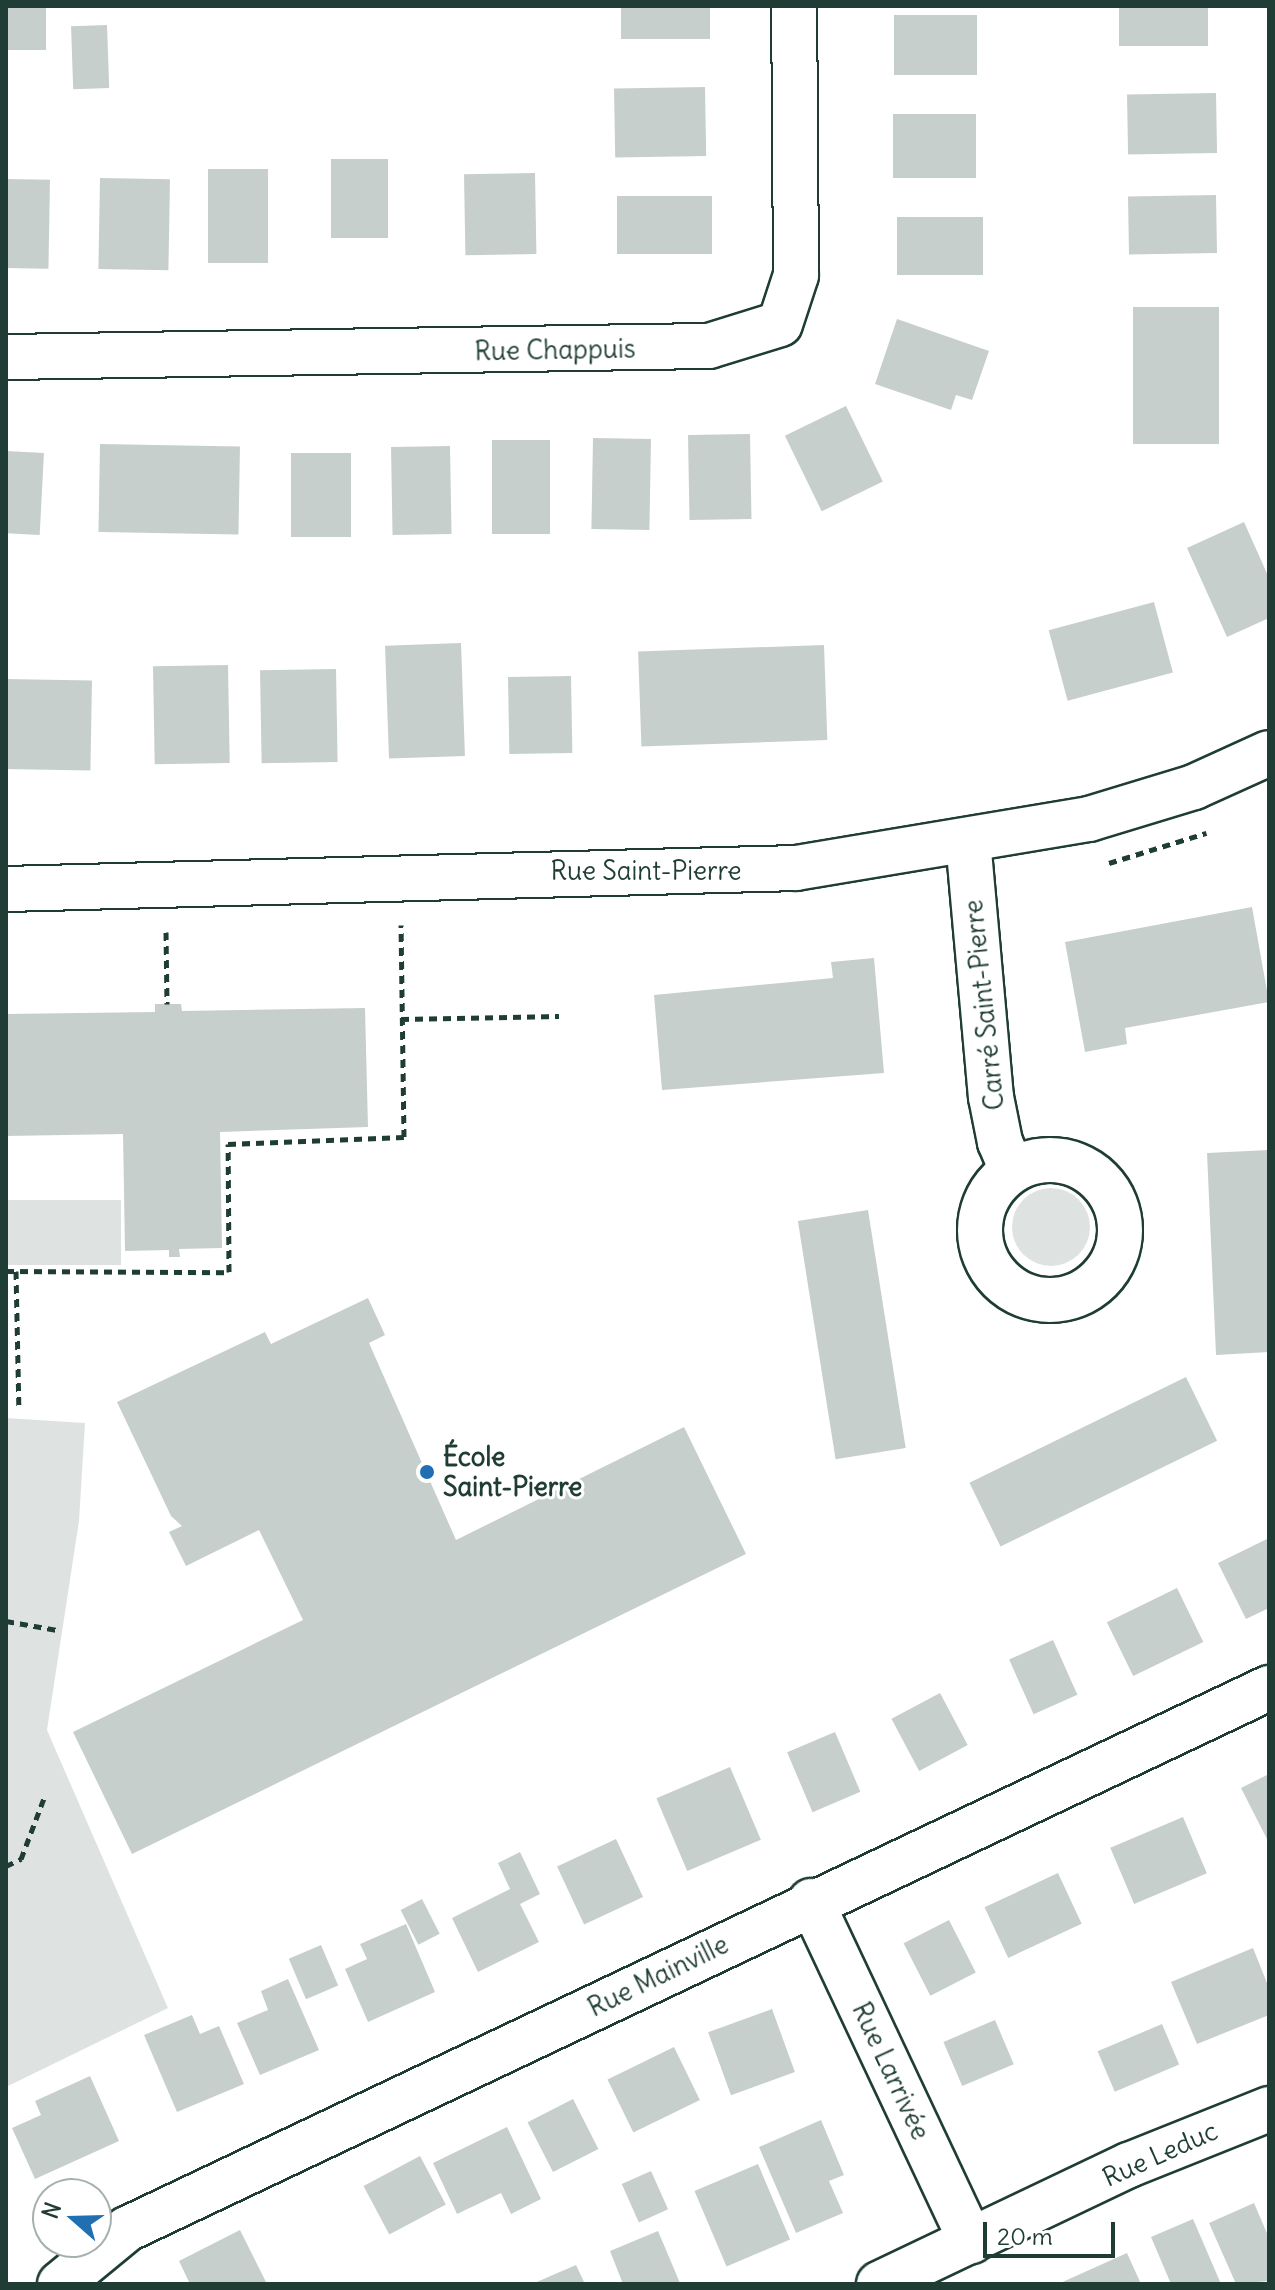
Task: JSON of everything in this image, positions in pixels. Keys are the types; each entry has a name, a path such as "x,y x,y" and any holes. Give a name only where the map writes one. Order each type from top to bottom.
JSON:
{"street":[{"name":"Rue Chappuis","path":"6,357 709,346 780,324 796,275 794,6"},
{"name":"Rue Saint-Pierre","path":"6,889 556,870 758,870 968,840 1131,808 1194,787 1269,753"},
{"name":"Carré Saint-Pierre","path":"968,840 991,1097 1011,1168"},
{"name":"Rue Mainville","path":"81,2278 127,2229 811,1901 1269,1688"},
{"name":"Rue Larrivée","path":"811,1901 971,2241"},
{"name":"Rue Leduc","path":"879,2284 1171,2147 1269,2109"}],"path":[{"path":"6,1271 64,1268 229,1272 228,1144 404,1137 401,925"},
{"path":"166,932 167,1004"},
{"path":"401,1019 559,1016"},
{"path":"16,1271 19,1410"},
{"path":"6,1621 57,1630"},
{"path":"6,1866 21,1859 44,1798"}],"shaded area":[{"path":"1051,1188 1066,1191 1083,1205 1090,1227 1087,1242 1073,1259 1051,1266 1036,1263 1019,1249 1012,1227 1015,1212 1029,1195"},
{"path":"6,1200 121,1200 121,1265 6,1265"},
{"path":"6,1418 85,1423 79,1521 47,1730 168,2008 6,2087"}],"building":[{"path":"6,6 46,6 46,50 6,50"},
{"path":"621,6 710,6 710,39 621,39"},
{"path":"1119,6 1208,6 1208,46 1119,46"},
{"path":"894,15 977,15 977,75 894,75"},
{"path":"107,25 109,88 73,89 71,26"},
{"path":"705,87 706,156 615,158 614,89"},
{"path":"1216,93 1217,153 1128,155 1127,95"},
{"path":"893,114 976,114 976,178 893,178"},
{"path":"331,159 388,159 388,238 331,238"},
{"path":"208,169 268,169 268,263 208,263"},
{"path":"535,173 536,254 465,255 464,174"},
{"path":"100,178 170,179 168,270 98,269"},
{"path":"6,179 50,180 48,269 6,268"},
{"path":"1216,195 1217,253 1129,255 1128,197"},
{"path":"617,196 712,196 712,254 617,254"},
{"path":"897,217 983,217 983,275 897,275"},
{"path":"1133,307 1219,307 1219,444 1133,444"},
{"path":"897,319 989,351 972,400 956,395 951,410 875,384"},
{"path":"846,406 883,481 822,511 785,436"},
{"path":"750,434 751,519 689,520 688,435"},
{"path":"593,438 651,439 649,530 591,529"},
{"path":"492,440 550,440 550,534 492,534"},
{"path":"100,444 240,446 238,534 98,532"},
{"path":"450,446 452,534 393,535 391,447"},
{"path":"6,451 44,453 40,535 6,533"},
{"path":"291,453 351,453 351,537 291,537"},
{"path":"1244,522 1269,578 1269,618 1227,637 1187,548"},
{"path":"1154,602 1173,673 1068,701 1049,630"},
{"path":"461,643 465,756 389,759 385,646"},
{"path":"824,645 827,740 641,746 638,651"},
{"path":"228,665 230,763 155,764 153,666"},
{"path":"336,669 338,762 262,763 260,670"},
{"path":"571,676 572,753 509,754 508,677"},
{"path":"6,679 92,681 90,770 6,769"},
{"path":"1252,907 1269,1002 1125,1028 1127,1044 1085,1052 1065,942"},
{"path":"874,958 884,1073 662,1090 654,995 833,978 831,962"},
{"path":"155,1004 181,1004 182,1011 365,1008 368,1127 220,1132 222,1248 179,1249 180,1257 169,1257 169,1250 125,1251 123,1134 6,1136 6,1014 155,1012"},
{"path":"1269,1150 1269,1352 1216,1355 1207,1153"},
{"path":"868,1210 906,1448 836,1459 798,1221"},
{"path":"368,1298 385,1335 369,1343 456,1540 684,1427 746,1554 132,1854 73,1732 303,1620 259,1530 186,1566 169,1532 182,1526 171,1516 117,1402 265,1332 271,1344"},
{"path":"1186,1377 1217,1441 1001,1546 969,1483"},
{"path":"1269,1538 1269,1608 1246,1619 1218,1563"},
{"path":"1177,1588 1203,1642 1133,1676 1107,1622"},
{"path":"1053,1640 1077,1695 1034,1714 1009,1660"},
{"path":"940,1693 968,1745 919,1771 891,1719"},
{"path":"835,1732 860,1792 813,1812 787,1752"},
{"path":"730,1767 761,1840 687,1871 656,1798"},
{"path":"1269,1774 1269,1843 1241,1788"},
{"path":"1183,1817 1207,1873 1134,1904 1110,1848"},
{"path":"616,1839 643,1897 584,1924 557,1866"},
{"path":"520,1852 540,1894 520,1904 539,1942 478,1972 452,1918 510,1889 498,1863"},
{"path":"1058,1873 1082,1924 1008,1958 985,1907"},
{"path":"422,1899 440,1934 418,1945 401,1910"},
{"path":"949,1920 976,1973 930,1996 904,1943"},
{"path":"406,1924 435,1992 368,2022 345,1969 367,1959 360,1944"},
{"path":"321,1945 338,1986 306,1999 289,1959"},
{"path":"1253,1948 1269,1988 1269,2015 1197,2044 1171,1982"},
{"path":"288,1979 319,2050 260,2075 237,2023 268,2010 261,1991"},
{"path":"772,2009 795,2072 731,2095 708,2032"},
{"path":"192,2015 200,2034 219,2026 244,2084 177,2112 144,2035"},
{"path":"995,2020 1014,2064 962,2086 943,2042"},
{"path":"1162,2024 1179,2065 1115,2092 1098,2051"},
{"path":"674,2047 700,2100 633,2132 607,2079"},
{"path":"90,2076 119,2141 35,2178 12,2128 41,2115 35,2101"},
{"path":"573,2099 598,2149 553,2172 528,2122"},
{"path":"821,2120 844,2175 829,2181 843,2213 796,2233 759,2147"},
{"path":"507,2127 541,2199 511,2214 501,2193 457,2214 433,2163"},
{"path":"420,2156 446,2205 389,2235 363,2186"},
{"path":"758,2164 790,2239 727,2266 694,2191"},
{"path":"651,2171 668,2209 639,2222 622,2184"},
{"path":"1254,2203 1269,2238 1269,2281 1236,2284 1209,2223"},
{"path":"1193,2219 1221,2284 1171,2284 1151,2237"},
{"path":"240,2230 266,2282 190,2284 179,2261"},
{"path":"658,2231 680,2283 623,2284 610,2251"},
{"path":"1127,2253 1141,2284 1058,2284"},
{"path":"576,2265 585,2284 532,2284"}],"place":[{"name":"École Saint-Pierre","path":"427,1472"}]}
